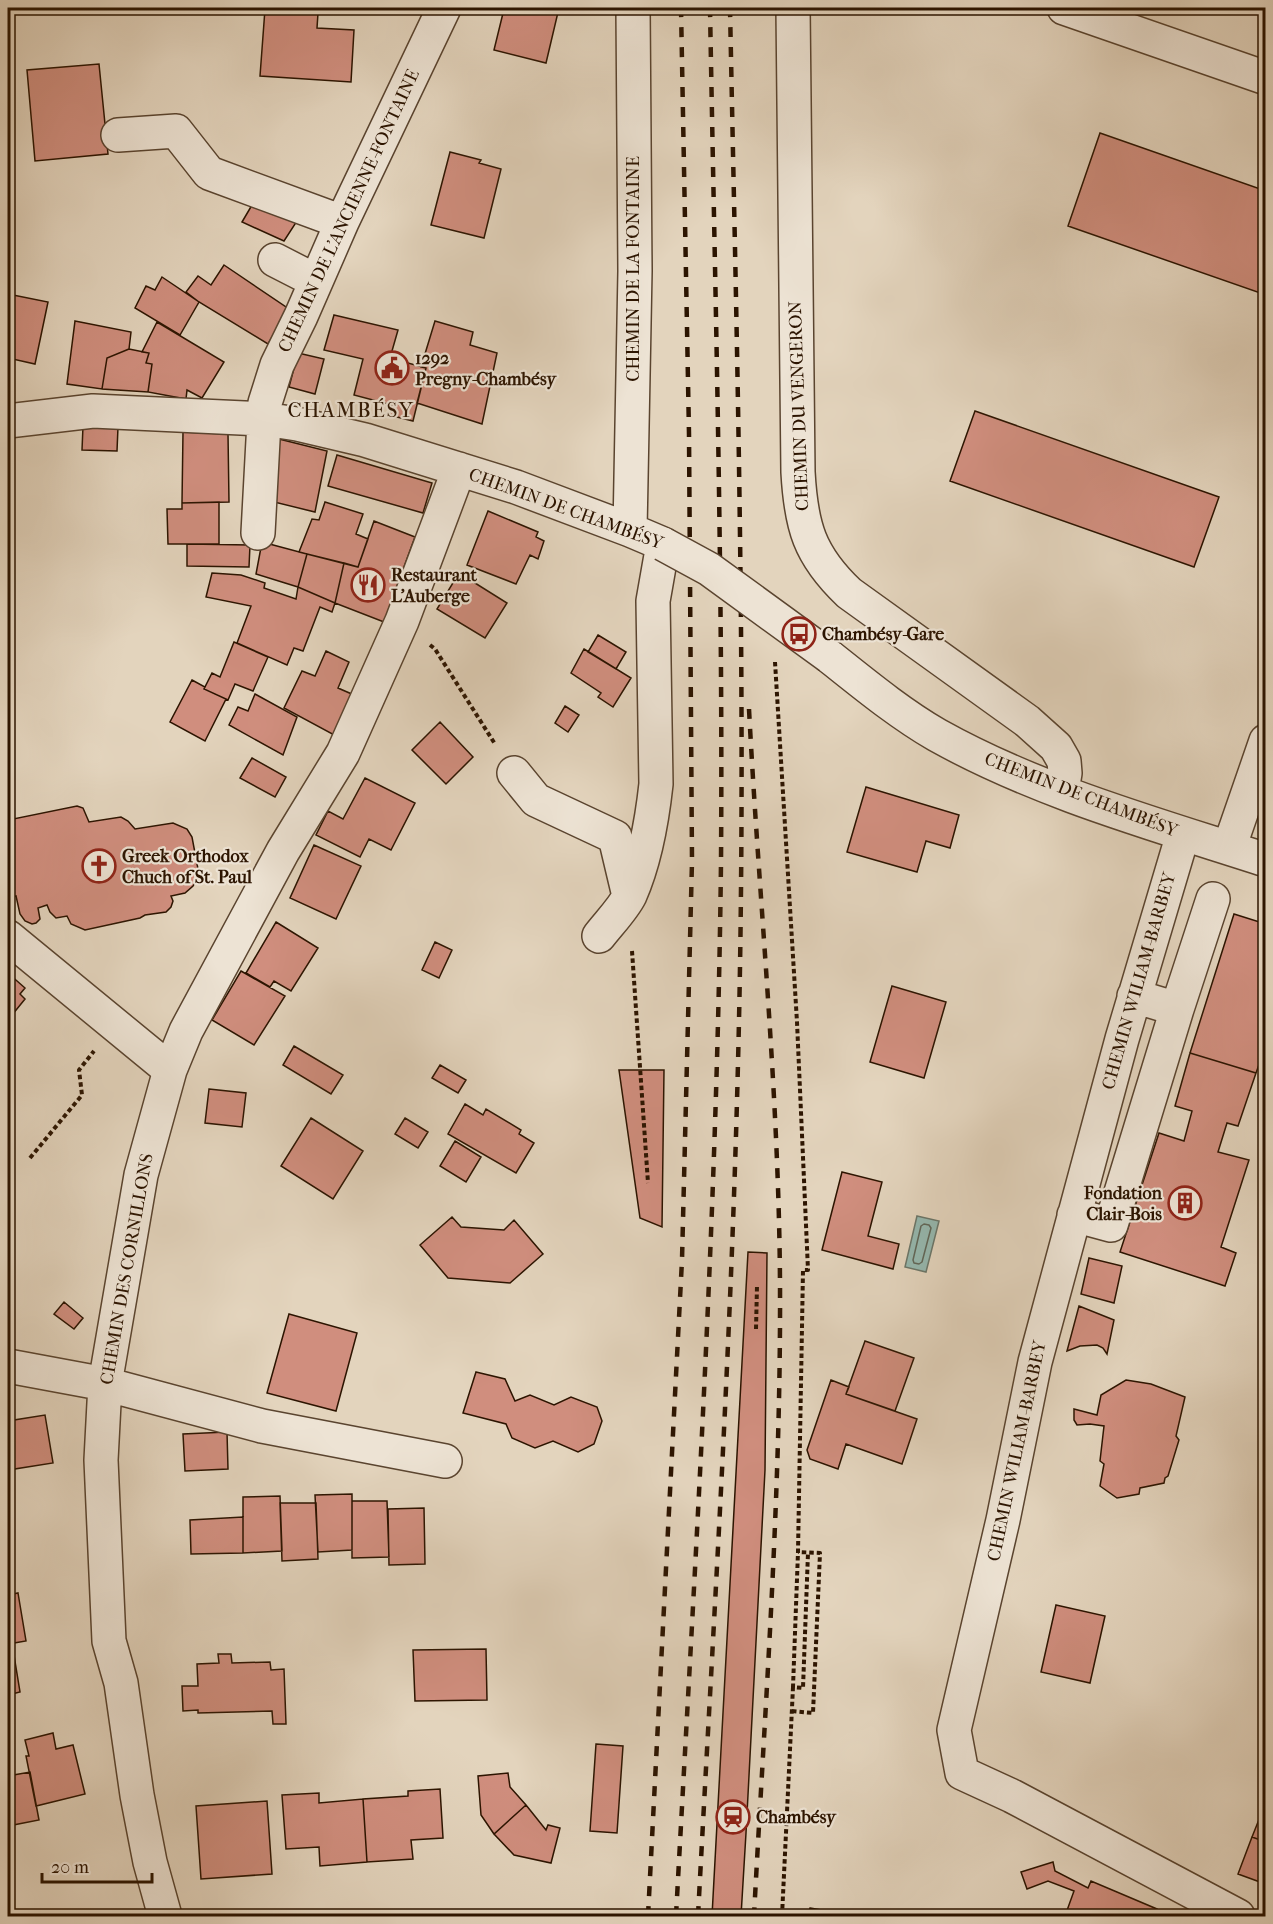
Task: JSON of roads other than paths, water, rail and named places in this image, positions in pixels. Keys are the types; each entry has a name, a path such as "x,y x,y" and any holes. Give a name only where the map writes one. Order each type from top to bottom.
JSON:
{"street":[{"name":"CHEMIN DE L'ANCIENNE-FONTAINE","path":"258,533 265,403 277,365 444,8"},
{"name":"CHEMIN DE LA FONTAINE","path":"630,530 635,271 633,8"},
{"name":"CHEMIN DU VENGERON","path":"793,8 798,472 800,500 808,537 829,572 849,594 1028,721 1056,747 1064,761 1062,791"},
{"path":"1064,8 1266,78"},
{"path":"118,135 176,131 209,173 342,222"},
{"path":"275,260 316,282"},
{"name":"CHEMIN DE CHAMBÉSY","path":"8,421 93,411 264,419 365,440 557,502 663,544 709,568 936,734 1005,769 1183,834 1266,860"},
{"name":"CHEMIN DES CORNILLONS","path":"165,1917 150,1862 122,1683 109,1641 101,1460 105,1384 141,1176 170,1070 186,1031 283,851 343,753 402,621 459,469"},
{"path":"599,936 629,896 643,858 653,812 656,784 653,601 663,544"},
{"path":"1229,848 1266,741"},
{"path":"514,774 536,800 615,837 629,896"},
{"name":"CHEMIN WILIAM-BARBEY","path":"1183,834 1134,996 1035,1362 1003,1520 954,1730 962,1773 1012,1796 1238,1917"},
{"path":"1074,1215 1111,1225 1213,899"},
{"path":"8,937 170,1070"},
{"path":"1134,996 1177,1009"},
{"path":"8,1366 105,1384 262,1426 445,1461"}],"water":[{"path":"917,1216 939,1221 926,1272 905,1267"}],"railway":[{"path":"648,1916 682,1260 692,861 689,434 681,8"},
{"path":"676,1916 704,1389 719,994 721,648 710,8"},
{"path":"698,1916 731,1277 741,931 740,535 730,8"},
{"path":"749,709 776,1141 780,1285 775,1522 754,1916"}],"place":[{"name":"1292 Pregny-Chambésy","path":"392,368"},
{"name":"Restaurant L'Auberge","path":"368,585"},
{"name":"Chambésy-Gare","path":"799,634"},
{"name":"Greek Orthodox Chuch of St. Paul","path":"99,866"},
{"name":"Fondation Clair-Bois","path":"1185,1203"},
{"name":"Chambésy","path":"733,1817"}],"district":[{"name":"CHAMBÉSY","path":"351,410"}]}
